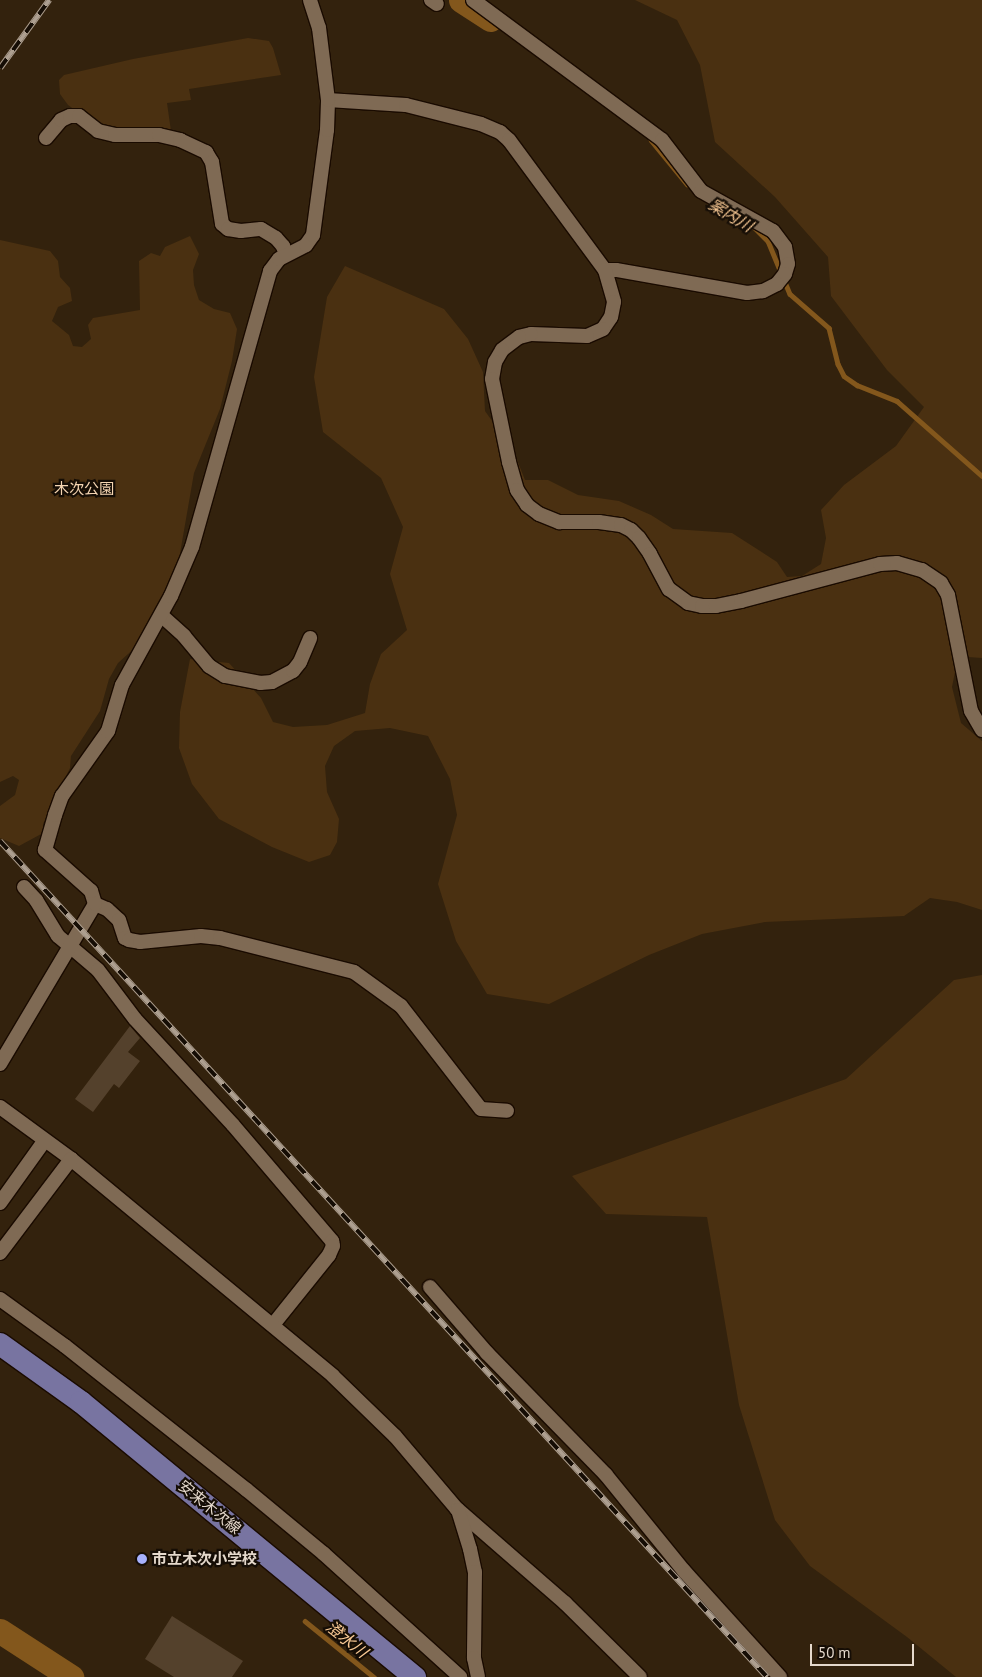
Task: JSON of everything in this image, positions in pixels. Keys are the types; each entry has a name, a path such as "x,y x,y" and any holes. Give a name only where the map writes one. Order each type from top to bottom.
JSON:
{"main road":[{"name":"安来木次線","path":"0,1344 81,1402 415,1677"}],"street":[{"path":"0,1064 95,904 91,891 47,854 45,846 62,796 108,731 122,685 160,615 192,547 270,271 279,259 306,246 313,235 319,207 328,100 319,28 310,0"},
{"path":"473,0 662,140 701,191 773,232 785,247 787,269 777,284 763,291 747,293 616,270 605,270"},
{"path":"328,100 406,106 481,124 500,132 509,140 605,270 614,302 611,317 603,329 587,336 531,334 519,337 502,350 495,362 492,379 509,462 517,490 527,505 539,514 559,522 598,522 620,525 631,530 650,554 669,589 688,604 716,606 741,601 880,564 897,564 922,570 942,583 948,595 971,712 982,730"},
{"path":"46,138 61,120 70,116 79,116 98,131 115,135 159,135 180,140 206,152 212,162 222,224 228,228 241,231 261,229 276,238 283,246 286,255"},
{"path":"160,615 213,669 225,676 260,683 272,682 293,671 300,662 310,638"},
{"path":"24,887 36,900 52,929 70,948 98,970 135,1019 233,1124 332,1241 332,1250 329,1255 273,1324"},
{"path":"95,904 108,909 119,920 125,938 129,940 140,942 201,936 220,938 354,972 401,1006 481,1109 507,1111"},
{"path":"0,1107 71,1159 273,1324 333,1376 395,1436 458,1509 565,1603 640,1677"},
{"path":"0,1203 45,1140"},
{"path":"0,1253 71,1159"},
{"path":"430,1287 487,1353 606,1475 684,1571 780,1677"},
{"path":"0,1299 65,1346 248,1490 323,1554 460,1677"},
{"path":"458,1509 475,1572 474,1658 478,1677"}],"green space":[{"path":"635,0 982,0 982,658 968,657 955,672 952,687 961,723 982,741 982,910 957,902 930,898 904,916 765,922 702,934 649,955 549,1004 487,994 456,941 438,884 457,815 450,779 428,736 390,728 355,731 334,746 325,766 327,792 339,819 337,842 330,855 309,862 272,847 219,819 192,784 179,748 180,712 190,659 229,663 261,698 273,722 293,727 327,725 365,713 370,684 381,654 407,630 390,574 403,527 381,478 323,432 314,377 327,297 345,266 444,309 468,339 483,372 485,411 514,452 525,480 548,480 578,495 619,501 651,515 673,529 732,533 777,562 787,577 802,576 821,564 826,538 821,510 844,485 896,446 924,407 887,370 831,296 828,257 775,197 715,142 700,65 677,20"},
{"path":"248,38 269,41 281,75 189,89 191,100 167,103 171,131 100,128 68,105 60,94 59,80 64,75 133,59"},
{"name":"木次公園","path":"190,236 199,254 193,270 194,285 199,300 214,309 230,313 237,329 232,361 220,409 194,473 178,565 169,588 138,645 118,663 109,679 100,711 71,756 70,768 43,824 43,833 19,846 0,838 0,806 15,795 19,780 13,776 0,782 0,240 50,251 58,261 60,277 70,288 72,301 58,307 52,321 69,335 73,346 82,347 91,339 88,325 93,318 140,310 139,261 151,253 160,256 165,247"},
{"path":"982,975 982,1677 956,1677 907,1637 810,1566 775,1520 739,1405 707,1217 606,1214 572,1176 846,1079 954,980"}],"building":[{"path":"130,1026 140,1038 128,1052 140,1061 119,1088 114,1084 93,1112 75,1099"},
{"path":"172,1616 243,1661 232,1677 174,1677 145,1659"}],"waterway":[{"name":"案内川","path":"461,0 490,19"},
{"name":"案内川","path":"651,140 687,184"},
{"name":"案内川","path":"754,227 768,241 790,294 829,328 838,364 844,376 857,385 897,401 982,476"},
{"name":"澄水川","path":"305,1621 374,1677"},
{"path":"0,1631 71,1677"}],"railway":[{"path":"0,68 49,0"},
{"path":"0,841 767,1677"}],"place":[{"name":"市立木次小学校","path":"142,1559"}]}
